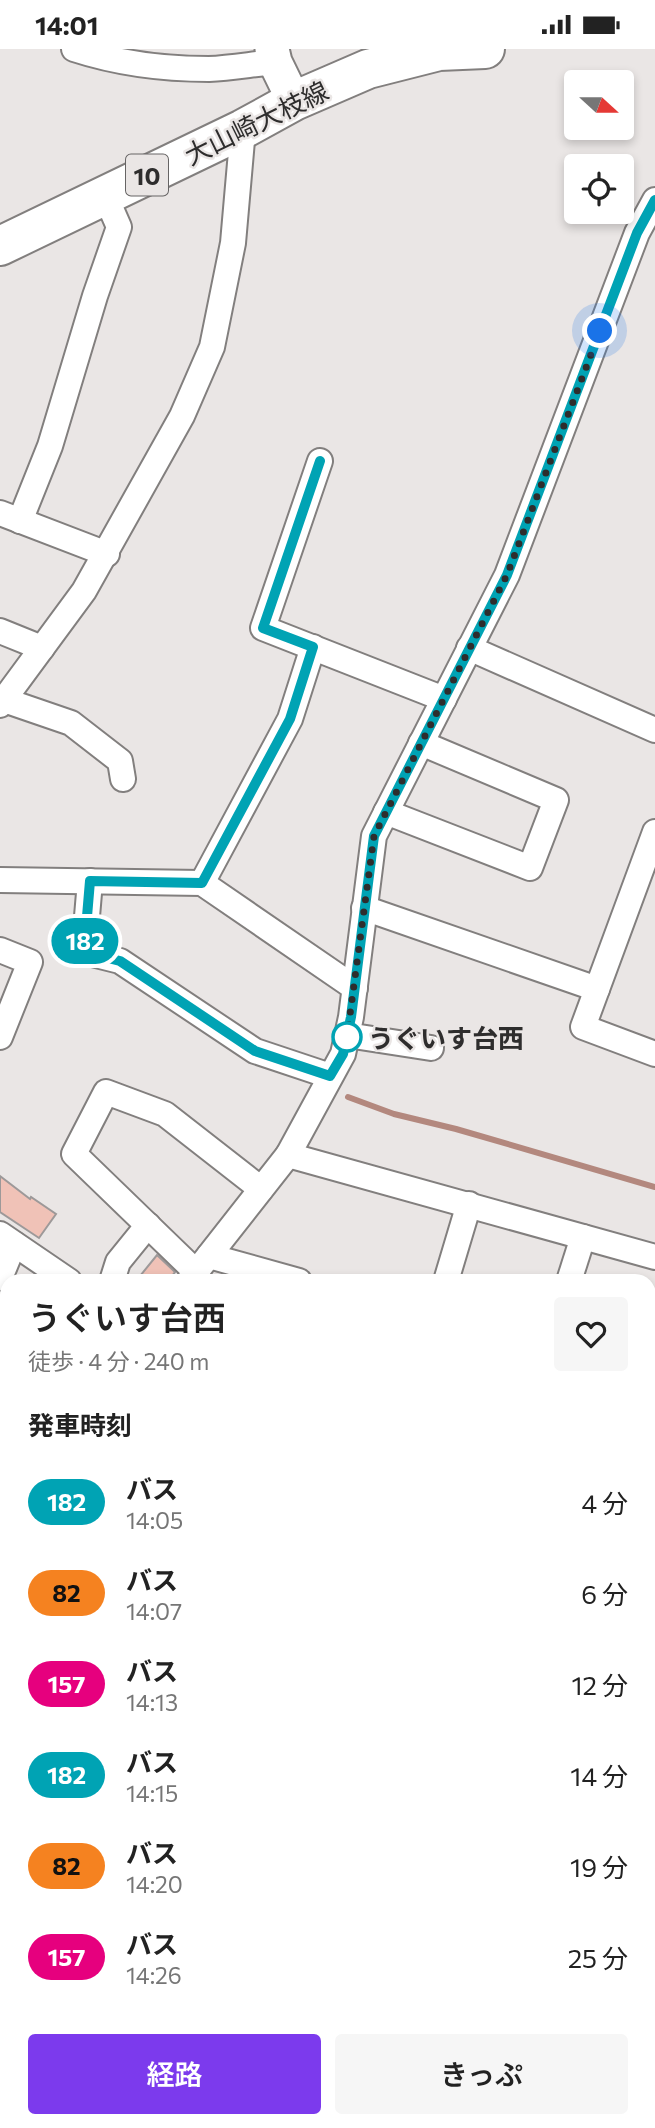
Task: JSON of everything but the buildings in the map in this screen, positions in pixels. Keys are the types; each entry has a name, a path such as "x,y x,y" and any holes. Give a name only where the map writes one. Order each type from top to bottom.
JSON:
{"main road":[{"name":"大山崎大枝線","path":"0,246 243,129 293,101 368,69 439,51 485,49"}],"street":[{"path":"74,49 101,58 167,68 211,69 273,55 293,101"},
{"path":"123,779 120,761 71,723 2,702 84,591 107,554 182,415 212,348 233,243 243,129"},
{"path":"105,195 119,227 95,296 50,446 10,517 107,554"},
{"path":"198,1270 288,1155 343,1054 355,988 374,836 507,575 637,233 655,199"},
{"path":"320,461 263,628 444,699"},
{"path":"0,631 42,648"},
{"path":"202,883 290,719 313,647"},
{"path":"469,648 655,730"},
{"path":"386,811 530,868 556,800 421,743"},
{"path":"655,832 583,1027 655,1054"},
{"path":"0,880 202,883 355,988"},
{"path":"90,881 84,952 120,961 255,1051 330,1076"},
{"path":"365,908 597,989"},
{"path":"0,950 30,962 0,1037"},
{"path":"347,1035 431,1048"},
{"path":"235,1274 198,1270 74,1154 106,1092 165,1114 261,1189"},
{"path":"288,1155 655,1257"},
{"path":"448,1274 469,1204"},
{"path":"114,1274 118,1262 148,1225"},
{"path":"571,1274 583,1237"},
{"path":"1,1274 7,1239 59,1274"}],"waterway":[{"path":"348,1097 394,1114 456,1129 655,1187"}],"bus line":[{"name":"182","path":"320,461 263,628 313,647 290,719 202,883 90,881 84,952 120,961 255,1051 330,1076 343,1054 351,1017 374,836 507,575 637,233 655,200"}],"place":[{"name":"うぐいす台西","path":"347,1037"}],"route":[{"path":"347,1037 374,836 507,575 600,331"}]}
